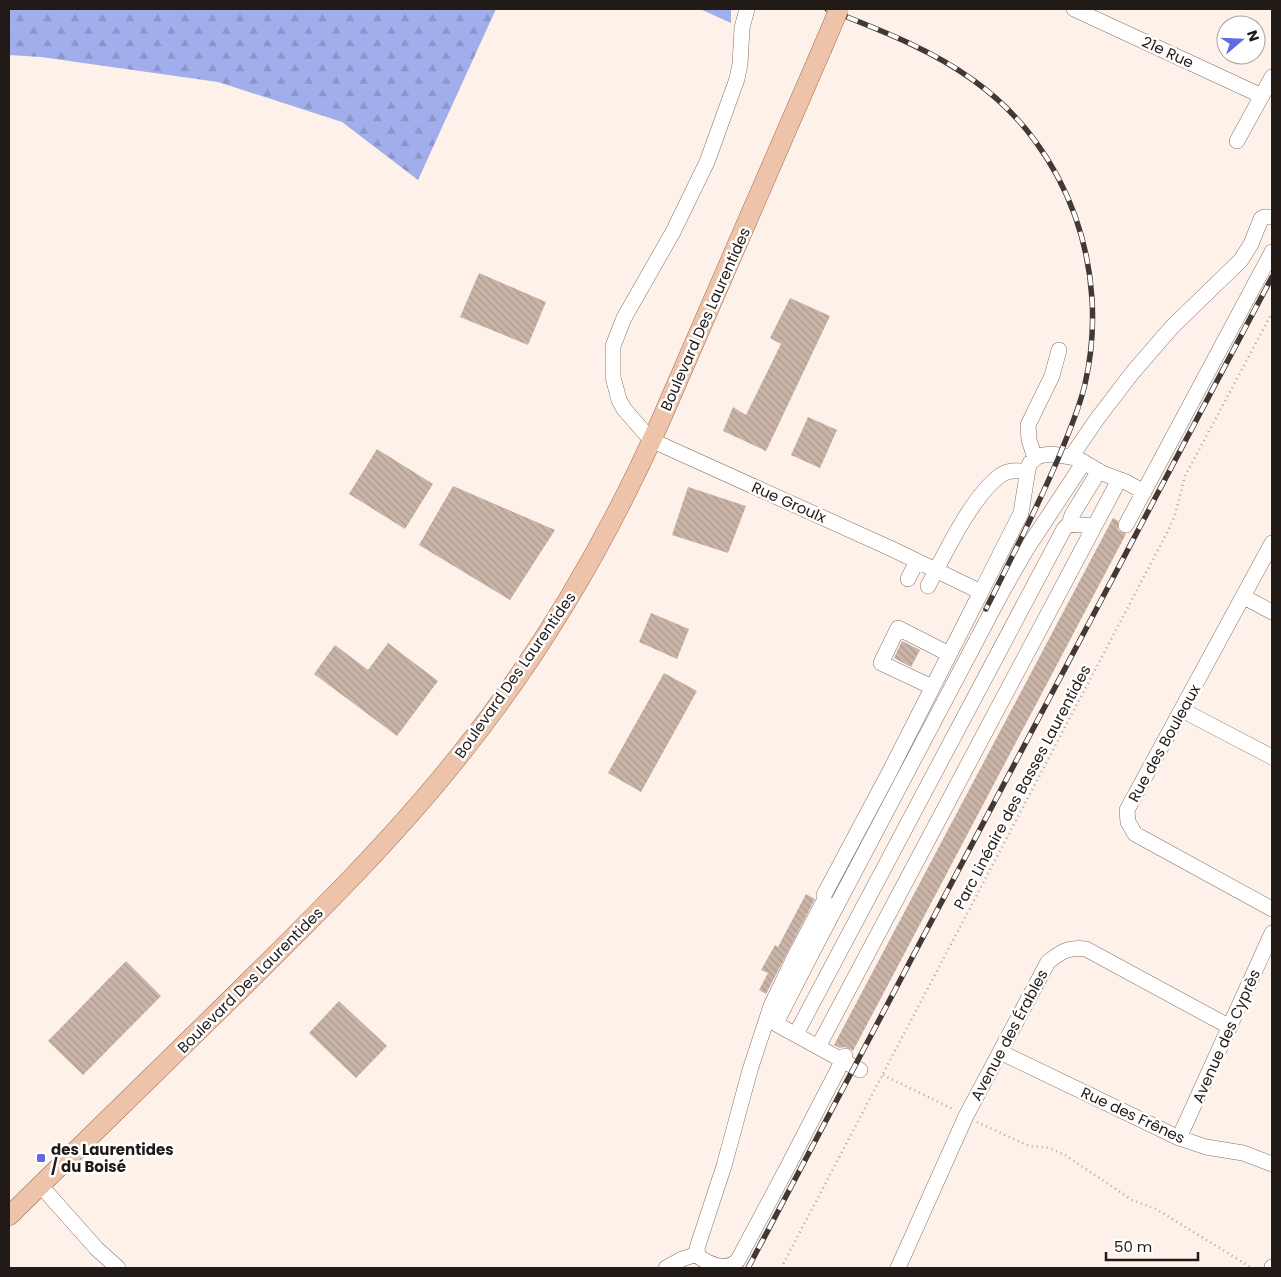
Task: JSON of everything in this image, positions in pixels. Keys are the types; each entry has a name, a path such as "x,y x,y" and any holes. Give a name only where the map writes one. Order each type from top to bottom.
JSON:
{"main road":[{"name":"Boulevard Des Laurentides","path":"9,1216 303,928 389,838 436,785 478,732 551,628 594,554 652,440 839,9"}],"street":[{"path":"652,440 624,409 620,400 613,377 613,346 624,318 673,232 707,162 737,79 740,64 742,28 748,9"},
{"name":"21e Rue","path":"1074,9 1262,96"},
{"path":"1237,141 1272,77"},
{"path":"702,1261 697,1248 724,1166 750,1070 772,1021 814,948 1000,594 1077,459 1096,419 1172,327 1241,260 1251,244 1261,219 1272,217"},
{"path":"1126,525 1272,252"},
{"path":"1035,458 1029,440 1028,425 1052,376 1059,350"},
{"name":"Rue Groulx","path":"652,440 927,565 981,592"},
{"path":"772,1021 772,1006 795,956 824,901 824,895 1021,513 1030,463 1043,454 1077,459 1144,492"},
{"path":"908,579 927,565 959,529 992,483 1002,474 1009,471 1027,472"},
{"path":"796,1034 1064,529 1069,524 1072,515 1099,471"},
{"path":"818,1048 1119,480"},
{"path":"1069,524 1094,526"},
{"name":"Rue des Bouleaux","path":"1272,543 1127,810 1128,822 1135,834 1272,909"},
{"path":"927,565 928,586"},
{"path":"1244,597 1272,612"},
{"path":"932,687 881,663 898,628 949,654"},
{"path":"1182,710 1272,757"},
{"name":"Avenue des Cyprès","path":"1179,1138 1272,933"},
{"name":"Avenue des Érables","path":"898,1268 962,1114 1000,1052 1048,962 1059,953 1072,948 1086,949 1230,1027"},
{"path":"772,1021 818,1048 843,1058 860,1070"},
{"name":"Rue des Frênes","path":"1000,1052 1179,1138 1206,1147 1243,1153 1272,1164"},
{"path":"666,1268 682,1259 702,1261 725,1267 734,1265 787,1168 843,1058"},
{"path":"40,1186 118,1268"}],"path":[{"name":"Parc Linéaire des Basses Laurentides","path":"781,1268 1169,529 1176,515 1185,476 1272,313"},
{"path":"883,1075 1000,1134 1029,1146 1049,1148 1065,1155 1132,1200 1156,1209 1252,1268"}],"green space":[{"path":"9,9 496,9 418,180 342,122 218,82 41,57 9,55"},
{"path":"700,9 731,9 731,23"}],"building":[{"path":"479,273 546,302 528,345 460,317"},
{"path":"790,298 830,316 766,451 723,431 733,407 746,415 781,344 770,338"},
{"path":"808,417 837,430 820,468 791,455"},
{"path":"377,449 433,484 405,529 349,494"},
{"path":"453,486 555,530 510,600 419,545"},
{"path":"688,487 746,506 728,553 672,535"},
{"path":"1113,518 1118,521 1118,530 1126,534 853,1051 834,1045"},
{"path":"651,613 689,629 677,659 639,642"},
{"path":"902,641 920,650 911,667 894,658"},
{"path":"388,643 438,681 397,736 314,674 335,645 368,670"},
{"path":"664,673 697,691 641,792 608,773"},
{"path":"806,894 815,899 766,994 759,990 768,973 761,970 775,945 778,947"},
{"path":"126,961 161,996 83,1075 48,1041"},
{"path":"339,1001 387,1046 356,1078 309,1033"}],"railway":[{"path":"827,9 902,40 939,58 973,80 1006,108 1035,140 1057,176 1075,215 1086,256 1092,298 1092,341 1083,394 1050,478 986,609"},
{"path":"748,1268 1272,277"}],"place":[{"name":"des Laurentides / du Boisé","path":"41,1158"}]}
